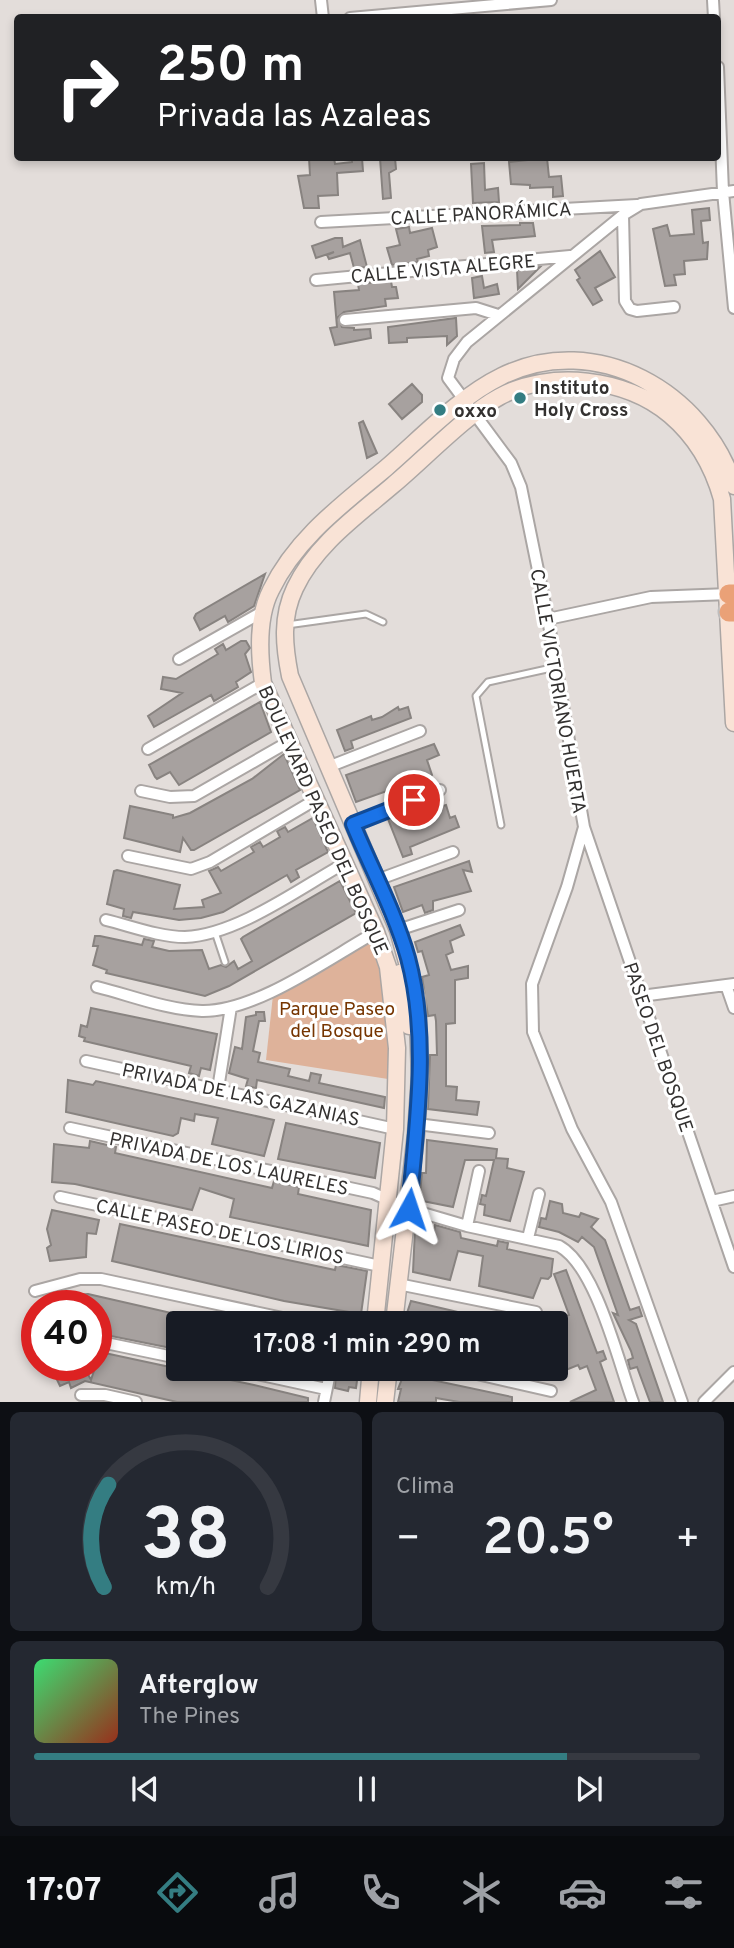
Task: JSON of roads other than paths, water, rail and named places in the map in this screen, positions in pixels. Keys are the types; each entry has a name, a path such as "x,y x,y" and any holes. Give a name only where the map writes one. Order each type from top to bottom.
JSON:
{"street":[{"path":"395,14 551,0"},
{"path":"721,118 729,192 734,308"},
{"name":"CALLE PANORÁMICA","path":"321,222 641,204 729,192"},
{"name":"CALLE VICTORIANO HUERTA","path":"641,204 623,215 498,314 467,342 449,369 448,378 511,463 521,487 548,619 584,827 568,887 532,984 533,1032 572,1129 611,1202 682,1402"},
{"path":"623,215 625,300 630,309 637,311 674,307"},
{"name":"CALLE VISTA ALEGRE","path":"316,280 570,256"},
{"path":"345,320 477,308 498,314"},
{"name":"BOULEVARD PASEO DEL BOSQUE","path":"375,1311 395,1129 394,1005 379,938 263,683 260,660 262,612 270,591 289,559 317,526 464,402 502,376 530,366 575,360 611,366 648,380 682,405 710,438 734,486"},
{"name":"BOULEVARD PASEO DEL BOSQUE","path":"395,1311 417,1124 420,1058 416,998 398,930 290,676 284,626 294,589 330,539 499,397 525,387 577,381 619,389 649,401 669,414 698,446 717,480 723,499 732,603 734,723"},
{"path":"548,619 651,597 732,603"},
{"path":"179,659 262,612"},
{"path":"148,749 263,683"},
{"path":"328,767 420,732"},
{"path":"141,790 170,797 194,796 290,741"},
{"path":"353,824 440,790"},
{"path":"128,856 191,869 210,862 315,800"},
{"name":"PASEO DEL BOSQUE","path":"584,827 734,1267"},
{"path":"377,880 453,852"},
{"path":"106,920 171,936 215,932 345,863"},
{"path":"398,930 459,910"},
{"path":"97,987 184,1009 204,1011 231,1007 272,991 379,938 389,946 401,976 411,1044 420,1058"},
{"path":"641,996 730,985 734,1008"},
{"path":"218,1089 231,1007"},
{"name":"PRIVADA DE LAS GAZANIAS","path":"86,1061 395,1129"},
{"path":"417,1124 489,1133"},
{"name":"PRIVADA DE LOS LAURELES","path":"70,1128 388,1198 409,1209 467,1226 559,1246 572,1253 583,1266 633,1402"},
{"path":"467,1226 478,1171"},
{"path":"528,1238 539,1194"},
{"name":"CALLE PASEO DE LOS LIRIOS","path":"60,1196 380,1266"},
{"path":"712,1201 734,1196"},
{"path":"39,1290 80,1279 101,1279 250,1311"},
{"path":"398,1284 531,1311"},
{"path":"112,1344 166,1356"},
{"path":"704,1402 734,1372"},
{"path":"289,1381 326,1389"},
{"path":"324,1402 328,1381"},
{"path":"368,1402 370,1381"},
{"path":"385,1402 387,1381"},
{"path":"508,1381 551,1391"},
{"path":"81,1395 105,1395 136,1402"}],"lane":[{"path":"284,626 366,614 383,622"},
{"path":"501,825 476,696 488,682 556,667"},
{"path":"215,932 225,962"}],"place":[{"name":"Instituto Holy Cross","path":"520,398"},
{"name":"oxxo","path":"440,410"}],"park label":[{"name":"Parque Paseo del Bosque","path":"337,1019"}]}
